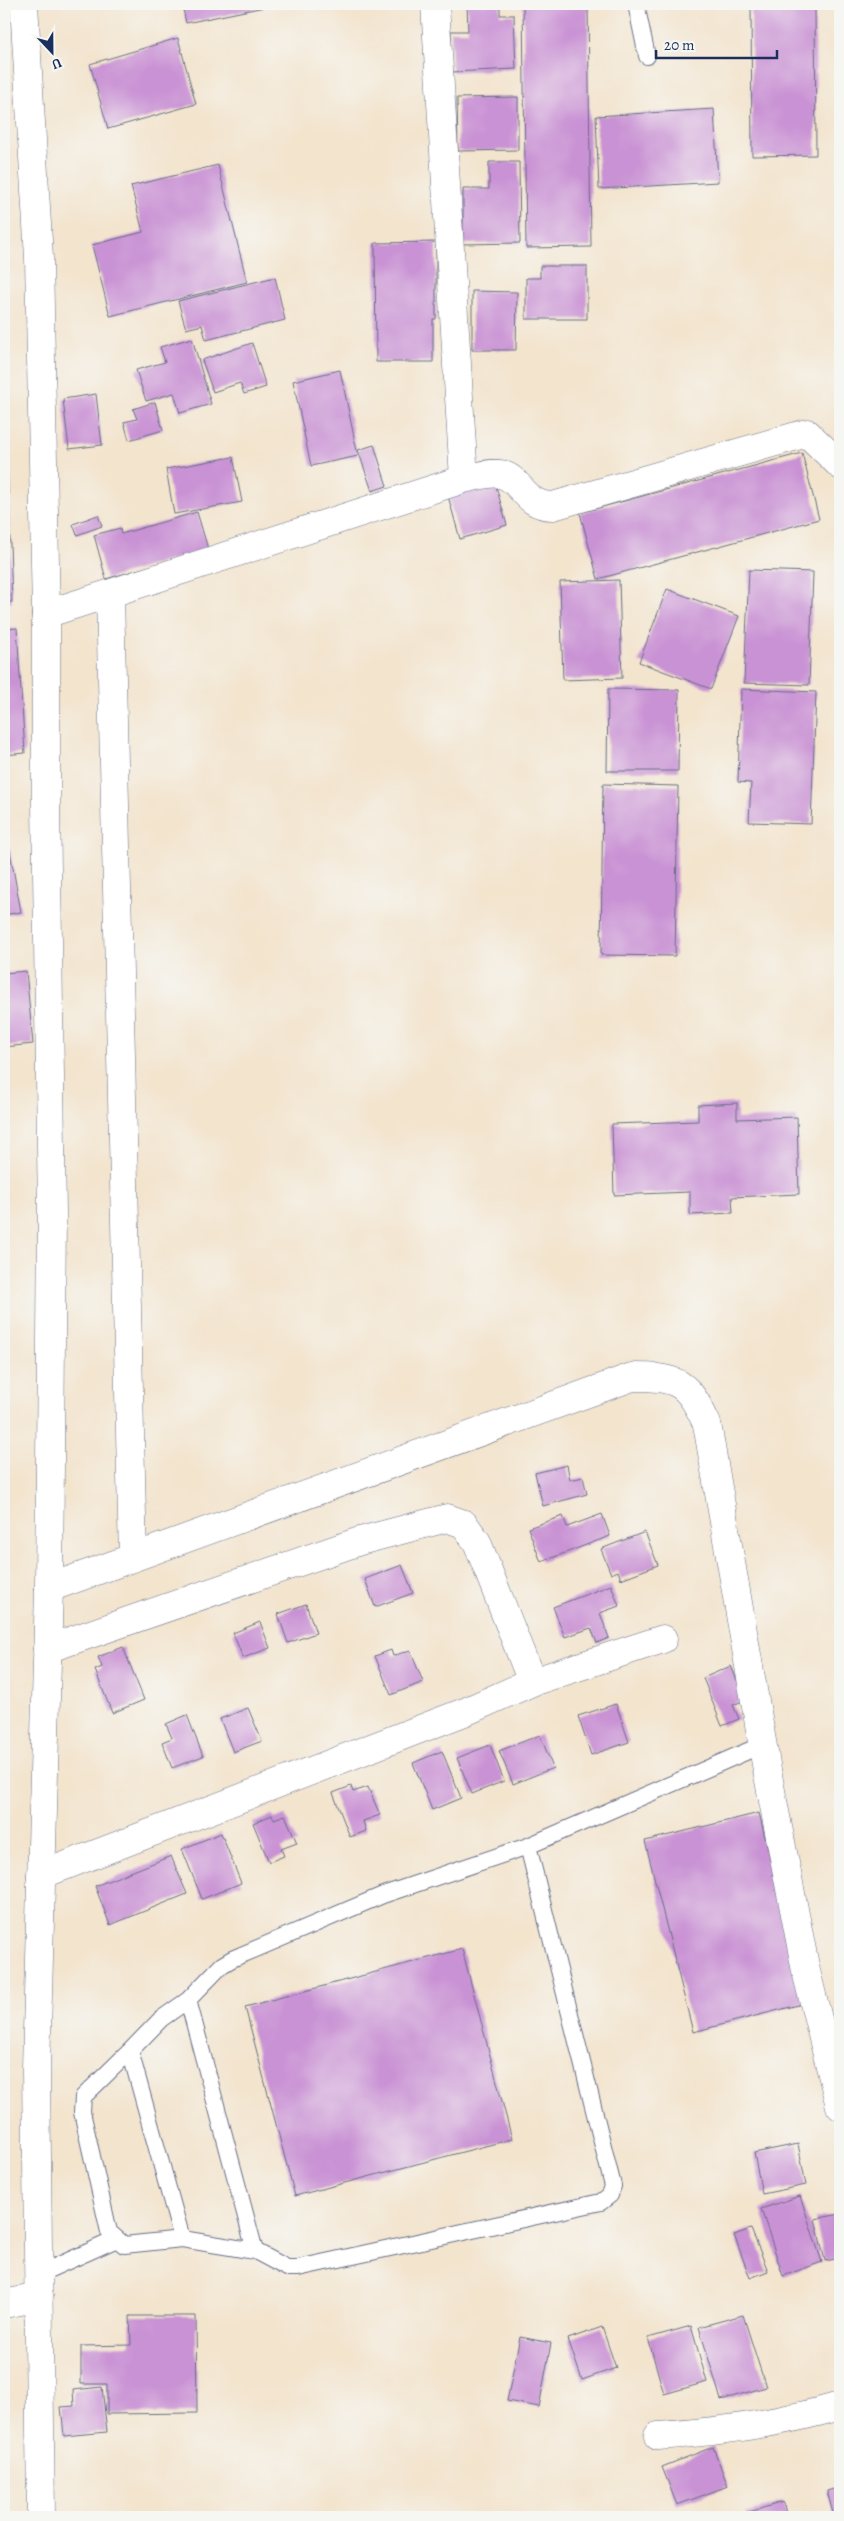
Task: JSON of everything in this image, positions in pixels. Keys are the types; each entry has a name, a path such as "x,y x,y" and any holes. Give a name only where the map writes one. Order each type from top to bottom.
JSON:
{"street":[{"path":"24,4 39,258 46,614 46,803 52,1214 49,1588 36,2069 41,2517"},
{"path":"435,4 464,479"},
{"path":"46,614 464,479 492,473 501,474 509,478 534,503 553,506 808,433 840,465"},
{"path":"110,594 133,1558"},
{"path":"49,1588 632,1377 664,1377 683,1386 696,1400 707,1424 806,1971 840,2106"},
{"path":"47,1649 360,1541 448,1518 464,1524 477,1542 532,1682"},
{"path":"41,1875 467,1711 532,1682 663,1639"},
{"path":"4,2304 39,2285"},
{"path":"658,2436 708,2433 811,2414 840,2406"}],"lane":[{"path":"636,4 647,56"},
{"path":"528,1846 613,2186 610,2195 601,2202 298,2268 286,2268 255,2251 182,2239 124,2245 109,2232 82,2112 83,2097 161,2019 188,2000 222,1965 232,1959 383,1895 528,1846 764,1744"},
{"path":"188,2000 255,2251"},
{"path":"130,2051 182,2239"},
{"path":"39,2285 116,2239"}],"building":[{"path":"182,4 274,4 274,5 186,23"},
{"path":"467,4 500,4 500,15 514,15 516,69 452,72 451,31 468,31"},
{"path":"523,4 588,4 591,247 526,248"},
{"path":"751,4 815,4 816,155 752,156"},
{"path":"178,38 196,104 108,129 90,64"},
{"path":"518,97 518,150 458,151 457,98"},
{"path":"714,109 718,182 599,189 596,116"},
{"path":"489,162 519,162 520,243 463,244 463,189 489,189"},
{"path":"218,165 247,282 110,316 92,245 143,232 131,186"},
{"path":"436,242 436,319 433,319 433,362 376,362 375,243"},
{"path":"540,266 587,266 587,319 526,319 526,278 540,278"},
{"path":"275,277 285,320 206,340 202,325 186,329 178,301"},
{"path":"472,291 517,292 516,350 472,350"},
{"path":"192,338 211,404 180,413 174,393 146,401 136,370 165,362 160,347"},
{"path":"252,343 266,387 244,394 240,383 213,392 202,360"},
{"path":"340,370 358,456 311,466 293,381"},
{"path":"96,394 102,445 69,449 63,399"},
{"path":"155,402 163,430 129,440 124,422 137,419 133,409"},
{"path":"374,445 387,486 372,491 358,450"},
{"path":"802,453 819,519 598,579 580,513"},
{"path":"4,457 7,457 12,602 4,603"},
{"path":"233,457 242,502 174,514 166,469"},
{"path":"495,483 507,525 460,539 448,496"},
{"path":"197,512 208,549 106,579 94,535 120,528 121,534"},
{"path":"98,515 102,526 77,535 73,524"},
{"path":"749,570 813,572 809,685 744,683"},
{"path":"619,580 622,678 563,680 560,582"},
{"path":"667,589 739,616 711,689 639,662"},
{"path":"17,628 25,753 4,755 4,629"},
{"path":"608,689 679,690 678,771 607,771"},
{"path":"741,689 816,692 811,824 749,822 751,783 738,782"},
{"path":"603,784 678,786 675,956 601,955"},
{"path":"9,846 21,912 4,915 4,847"},
{"path":"26,971 33,1044 4,1047 4,973"},
{"path":"737,1103 737,1119 797,1117 799,1194 732,1197 733,1213 690,1215 690,1192 614,1195 612,1124 698,1121 698,1105"},
{"path":"567,1465 570,1480 583,1477 587,1494 543,1506 535,1473"},
{"path":"602,1514 610,1536 541,1562 528,1528 563,1516 567,1527"},
{"path":"645,1532 658,1565 621,1579 618,1571 611,1574 601,1549"},
{"path":"402,1565 413,1593 375,1607 365,1579"},
{"path":"611,1585 619,1606 600,1613 609,1638 597,1643 591,1628 565,1637 553,1607"},
{"path":"306,1604 316,1633 288,1643 278,1614"},
{"path":"260,1622 270,1648 243,1658 233,1633"},
{"path":"123,1647 144,1700 112,1713 95,1670 102,1667 98,1657"},
{"path":"391,1650 393,1656 410,1650 423,1682 391,1695 375,1656"},
{"path":"731,1666 745,1700 733,1705 739,1719 722,1726 703,1678"},
{"path":"616,1704 629,1742 591,1755 578,1716"},
{"path":"248,1708 262,1741 233,1752 220,1719"},
{"path":"187,1715 203,1756 172,1768 162,1742 172,1738 166,1724"},
{"path":"540,1735 553,1768 513,1784 499,1751"},
{"path":"490,1745 504,1781 472,1794 457,1758"},
{"path":"442,1751 461,1798 432,1810 413,1763"},
{"path":"351,1786 353,1792 368,1787 380,1815 363,1821 366,1831 350,1837 333,1793"},
{"path":"759,1813 806,2003 693,2032 645,1841"},
{"path":"272,1815 274,1819 285,1815 297,1843 281,1849 284,1856 269,1862 253,1823"},
{"path":"221,1833 241,1883 202,1899 182,1849"},
{"path":"171,1856 187,1894 110,1925 95,1886"},
{"path":"462,1949 512,2139 295,2196 245,2007"},
{"path":"798,2144 806,2185 762,2194 754,2153"},
{"path":"800,2196 822,2262 783,2276 761,2209"},
{"path":"840,2214 840,2258 825,2261 815,2219"},
{"path":"751,2229 768,2271 750,2278 734,2235"},
{"path":"743,2315 766,2387 721,2400 699,2327"},
{"path":"130,2316 196,2316 197,2413 107,2414 107,2384 81,2384 81,2346 131,2345"},
{"path":"691,2326 707,2382 664,2394 648,2338"},
{"path":"602,2327 616,2368 582,2380 568,2339"},
{"path":"520,2337 551,2343 539,2407 507,2401"},
{"path":"102,2387 107,2432 64,2436 61,2407 74,2406 73,2390"},
{"path":"713,2447 728,2486 677,2505 662,2467"},
{"path":"840,2487 840,2517 834,2517 827,2491"},
{"path":"783,2502 787,2517 747,2517 746,2513"}]}
